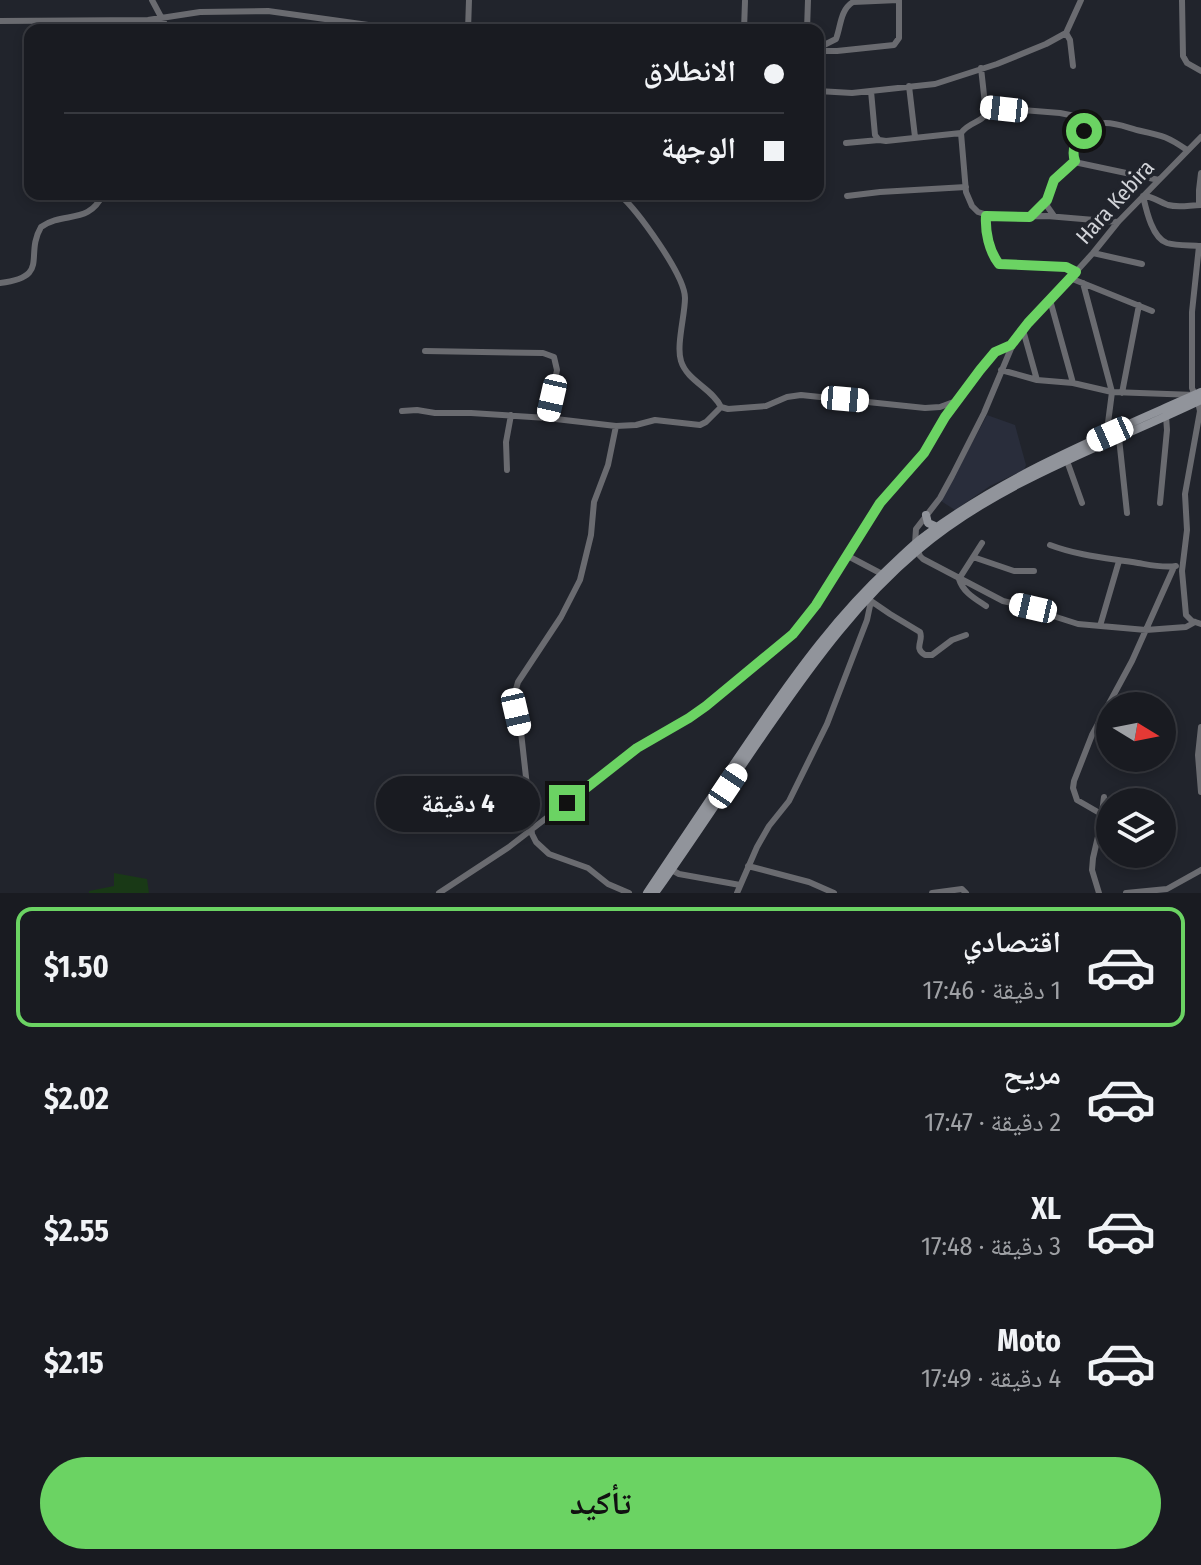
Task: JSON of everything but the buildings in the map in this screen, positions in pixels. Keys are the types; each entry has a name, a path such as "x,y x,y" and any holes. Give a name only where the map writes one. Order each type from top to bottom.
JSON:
{"main road":[{"path":"867,598 882,574 926,539 992,495 1114,436 1166,416 1199,397"},
{"path":"926,539 937,527 992,495 1199,397"},
{"path":"926,515 928,523 937,527"},
{"path":"647,893 668,868 825,637 916,547"},
{"path":"655,893 668,868"}],"street":[{"path":"152,0 165,24"},
{"path":"200,0 200,12"},
{"path":"468,24 469,0"},
{"path":"807,24 808,0"},
{"path":"824,46 836,39 843,14 853,2 898,0 899,38 894,45 824,50"},
{"path":"824,92 871,91 935,84 1014,57 1066,33 1081,0"},
{"path":"1182,0 1183,56 1187,63 1201,71"},
{"path":"744,24 745,1"},
{"path":"0,21 162,19 200,12 282,12 363,24"},
{"path":"1066,33 1070,40 1073,66"},
{"path":"846,143 961,133 970,124 985,117 981,68"},
{"path":"909,86 915,137"},
{"path":"871,91 875,135 879,140"},
{"path":"986,107 1060,113 1158,133 1187,150"},
{"path":"1075,161 1073,150 1078,137 1088,127 1104,122"},
{"path":"961,133 966,187 972,206 978,212 986,216 1054,216 1118,222"},
{"name":"Hara Kebira","path":"926,539 923,523 926,515 940,498 984,413 1011,345 1118,222 1200,140"},
{"path":"1075,161 1159,180"},
{"path":"1054,216 1048,209 1047,200 1054,180 1075,161"},
{"path":"1198,623 1187,617 1185,611 1183,562 1187,526 1185,500 1200,411 1199,397 1192,388 1192,357 1200,246 1162,241 1155,232 1143,196 1178,207 1200,205 1201,173"},
{"path":"847,196 966,187"},
{"path":"0,283 21,280 32,268 35,263 35,240 41,227 52,221 90,212 100,200"},
{"path":"626,200 650,231 681,282 685,298 680,359 697,383 715,397 721,407 766,406 801,395 925,408 940,407 959,400"},
{"path":"1030,217 1047,200"},
{"path":"986,216 988,239 999,264 1066,267 1083,283 1152,311"},
{"path":"1093,253 1142,264"},
{"path":"1083,283 1112,392 1108,423 1114,436 1127,513"},
{"path":"1050,300 1073,383"},
{"path":"1122,393 1139,305"},
{"path":"1023,330 1037,380"},
{"path":"439,893 524,836 637,748 698,712 793,634 806,619 880,503 924,453 938,428 990,357 1011,345"},
{"path":"425,351 543,353 554,357 557,370 547,418"},
{"path":"1001,370 1037,380 1073,383 1112,392 1199,397"},
{"path":"402,411 511,415 616,426 655,420 700,425 721,407"},
{"path":"507,470 506,442 511,415"},
{"path":"1160,503 1166,416"},
{"path":"616,426 608,465 594,502 591,535 580,580 561,617 518,682 514,696 534,838 541,849 549,854 588,868 608,884 629,893"},
{"path":"1067,461 1082,503"},
{"path":"926,515 916,529 916,547 923,559 1003,601 1033,608"},
{"path":"982,543 959,579 965,591 986,606"},
{"path":"1050,545 1078,555 1150,566 1174,567 1183,562"},
{"path":"846,555 882,574"},
{"path":"973,557 1014,571 1034,571"},
{"path":"1100,626 1119,561"},
{"path":"1096,811 1077,800 1074,781 1092,735 1132,661 1174,567"},
{"path":"668,868 679,874 739,889 757,847 789,801 827,724 862,635 867,598 920,632 918,648 925,655 932,655 952,640 966,635"},
{"path":"1053,616 1078,624 1146,630 1198,623"},
{"path":"1201,727 1198,770 1201,792"},
{"path":"524,836 534,838"},
{"path":"1096,845 1092,870 1099,893"},
{"path":"748,866 809,882 834,893"},
{"path":"1126,893 1167,889 1200,871"},
{"path":"932,893 962,889 966,893"}],"shaded area":[{"path":"987,415 1015,425 1026,465 1024,470 990,486 955,510 941,501"}],"green space":[{"path":"114,873 147,879 149,893 89,893 114,886"}],"route":[{"path":"567,803 637,748 706,706 793,634 816,605 880,503 924,453 945,417 980,370 995,352 1011,345 1076,272 1066,267 999,264 988,239 985,221 986,216 1030,217 1047,200 1054,180 1075,161 1074,146 1084,131"}]}
